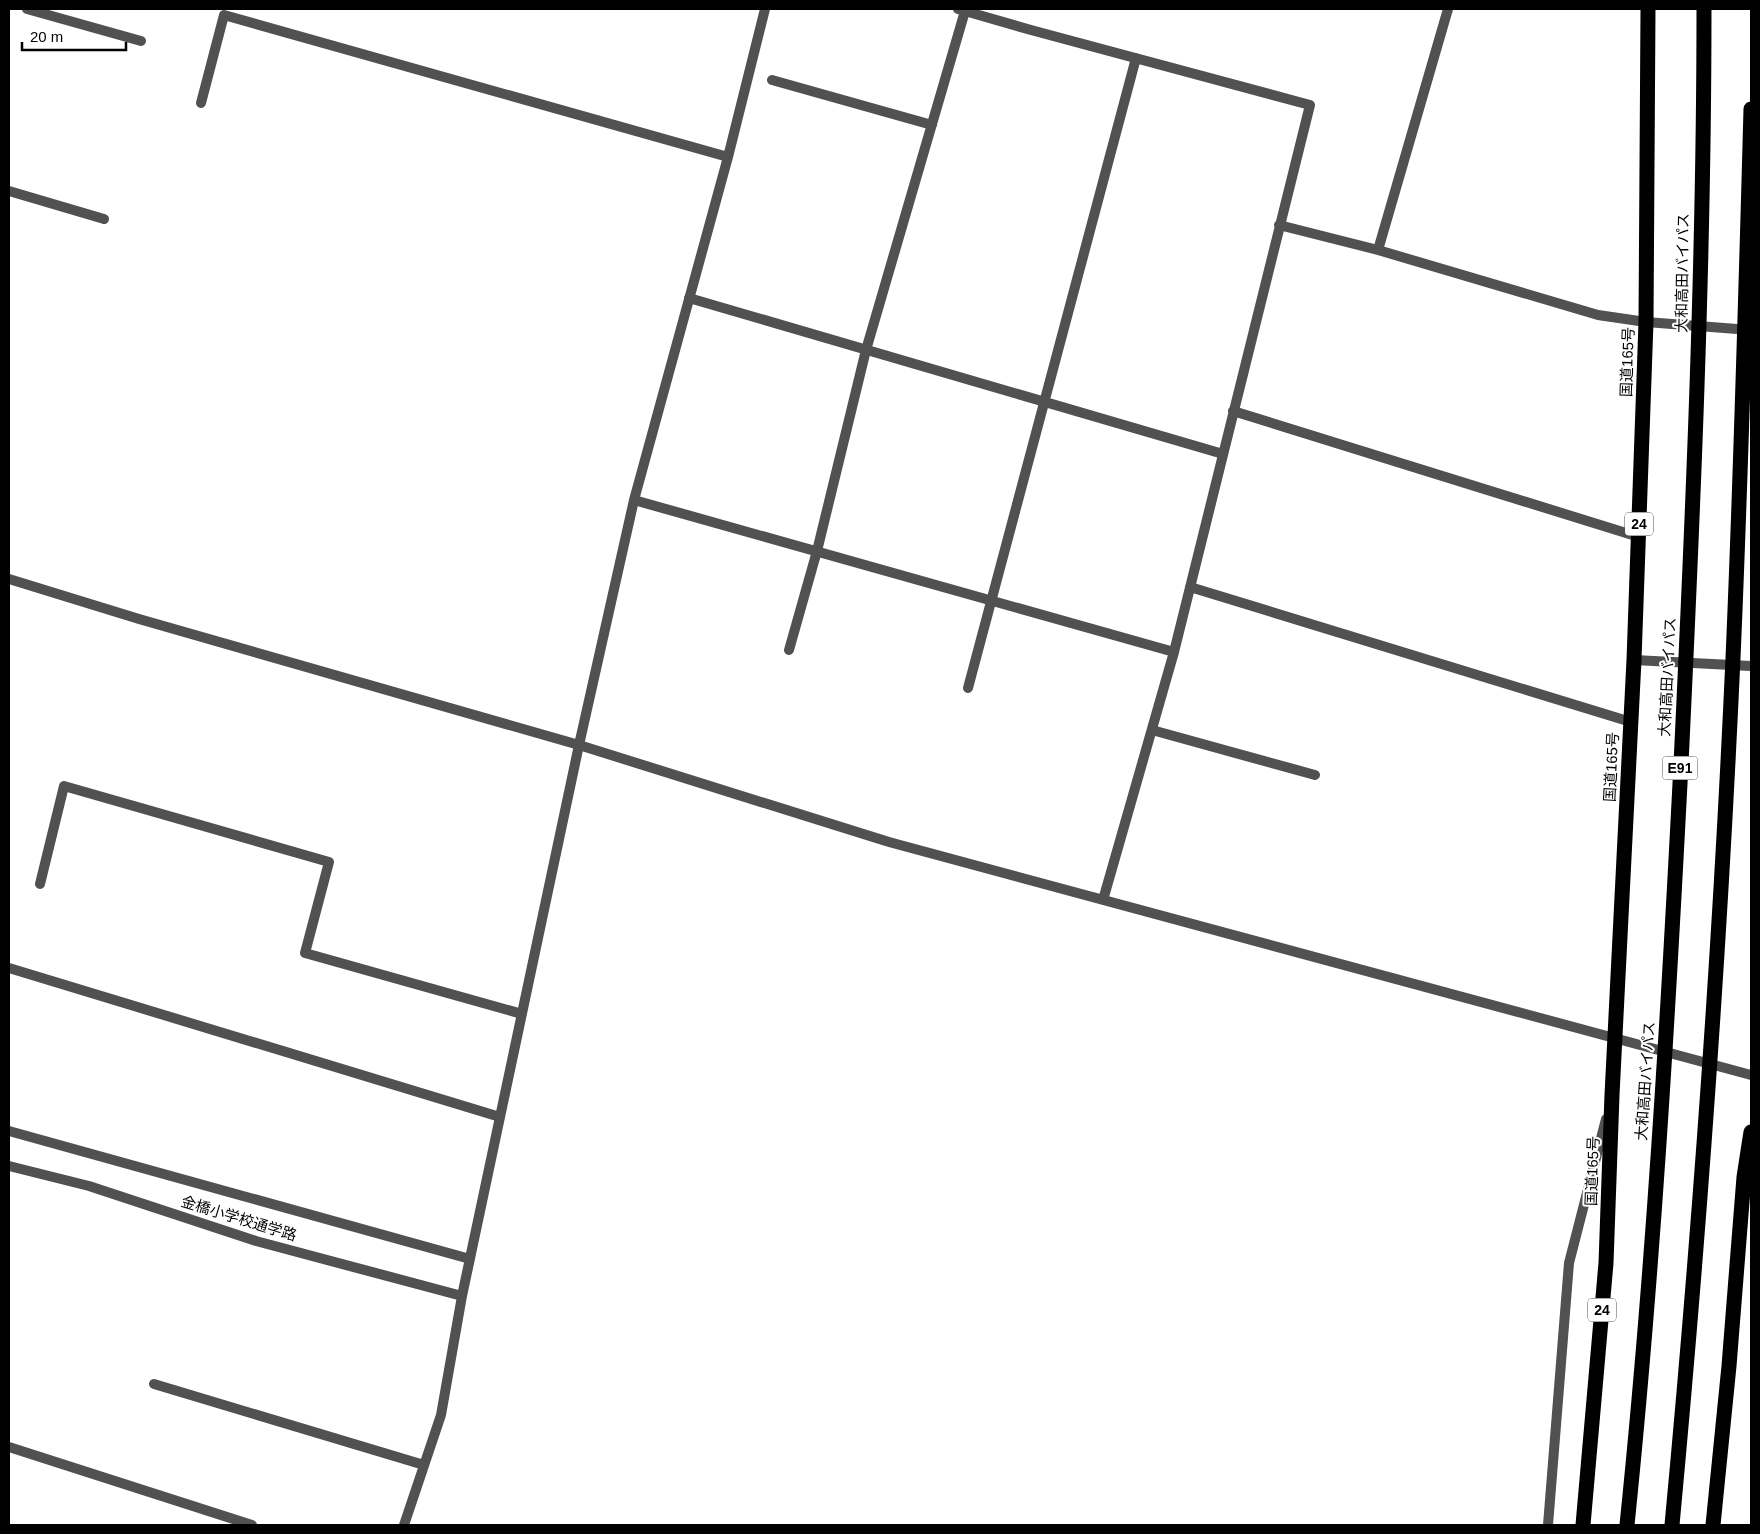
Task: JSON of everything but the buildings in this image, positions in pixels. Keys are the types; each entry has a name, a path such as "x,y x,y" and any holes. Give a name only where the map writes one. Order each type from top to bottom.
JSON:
{"highway":[{"name":"国道165号","path":"1583,1525 1606,1263 1612,1095 1634,660 1646,322 1648,9"},
{"name":"大和高田バイパス","path":"1627,1525 1656,1184 1673,918 1698,368 1704,105 1704,9"},
{"path":"1672,1525 1701,1190 1730,720 1744,370 1751,109"},
{"path":"1713,1525 1729,1366 1744,1177 1751,1132"}],"street":[{"path":"27,9 141,41"},
{"path":"404,1525 441,1415 462,1296 579,745 634,500 728,158 765,9"},
{"path":"1378,250 1448,9"},
{"path":"790,650 817,551 866,350 932,125 962,10 1310,105 1174,652 1103,900"},
{"path":"201,103 224,16 728,158"},
{"path":"968,688 1136,58"},
{"path":"772,80 932,125"},
{"path":"9,191 104,219"},
{"path":"1279,225 1378,250 1598,315 1646,322 1751,330"},
{"path":"689,298 1223,454"},
{"path":"1233,411 1638,537"},
{"path":"634,500 1174,652"},
{"path":"9,579 139,619 579,745 889,842 1751,1076"},
{"path":"1190,587 1631,722"},
{"path":"1634,660 1751,666"},
{"path":"1152,730 1315,775"},
{"path":"40,884 64,786 329,862 305,952 522,1014"},
{"path":"9,968 500,1116"},
{"path":"1548,1525 1569,1263 1612,1095"},
{"path":"9,1131 470,1259"},
{"name":"金橋小学校通学路","path":"9,1166 89,1186 256,1241 462,1296"},
{"path":"154,1384 424,1465"},
{"path":"9,1447 252,1525"}]}
